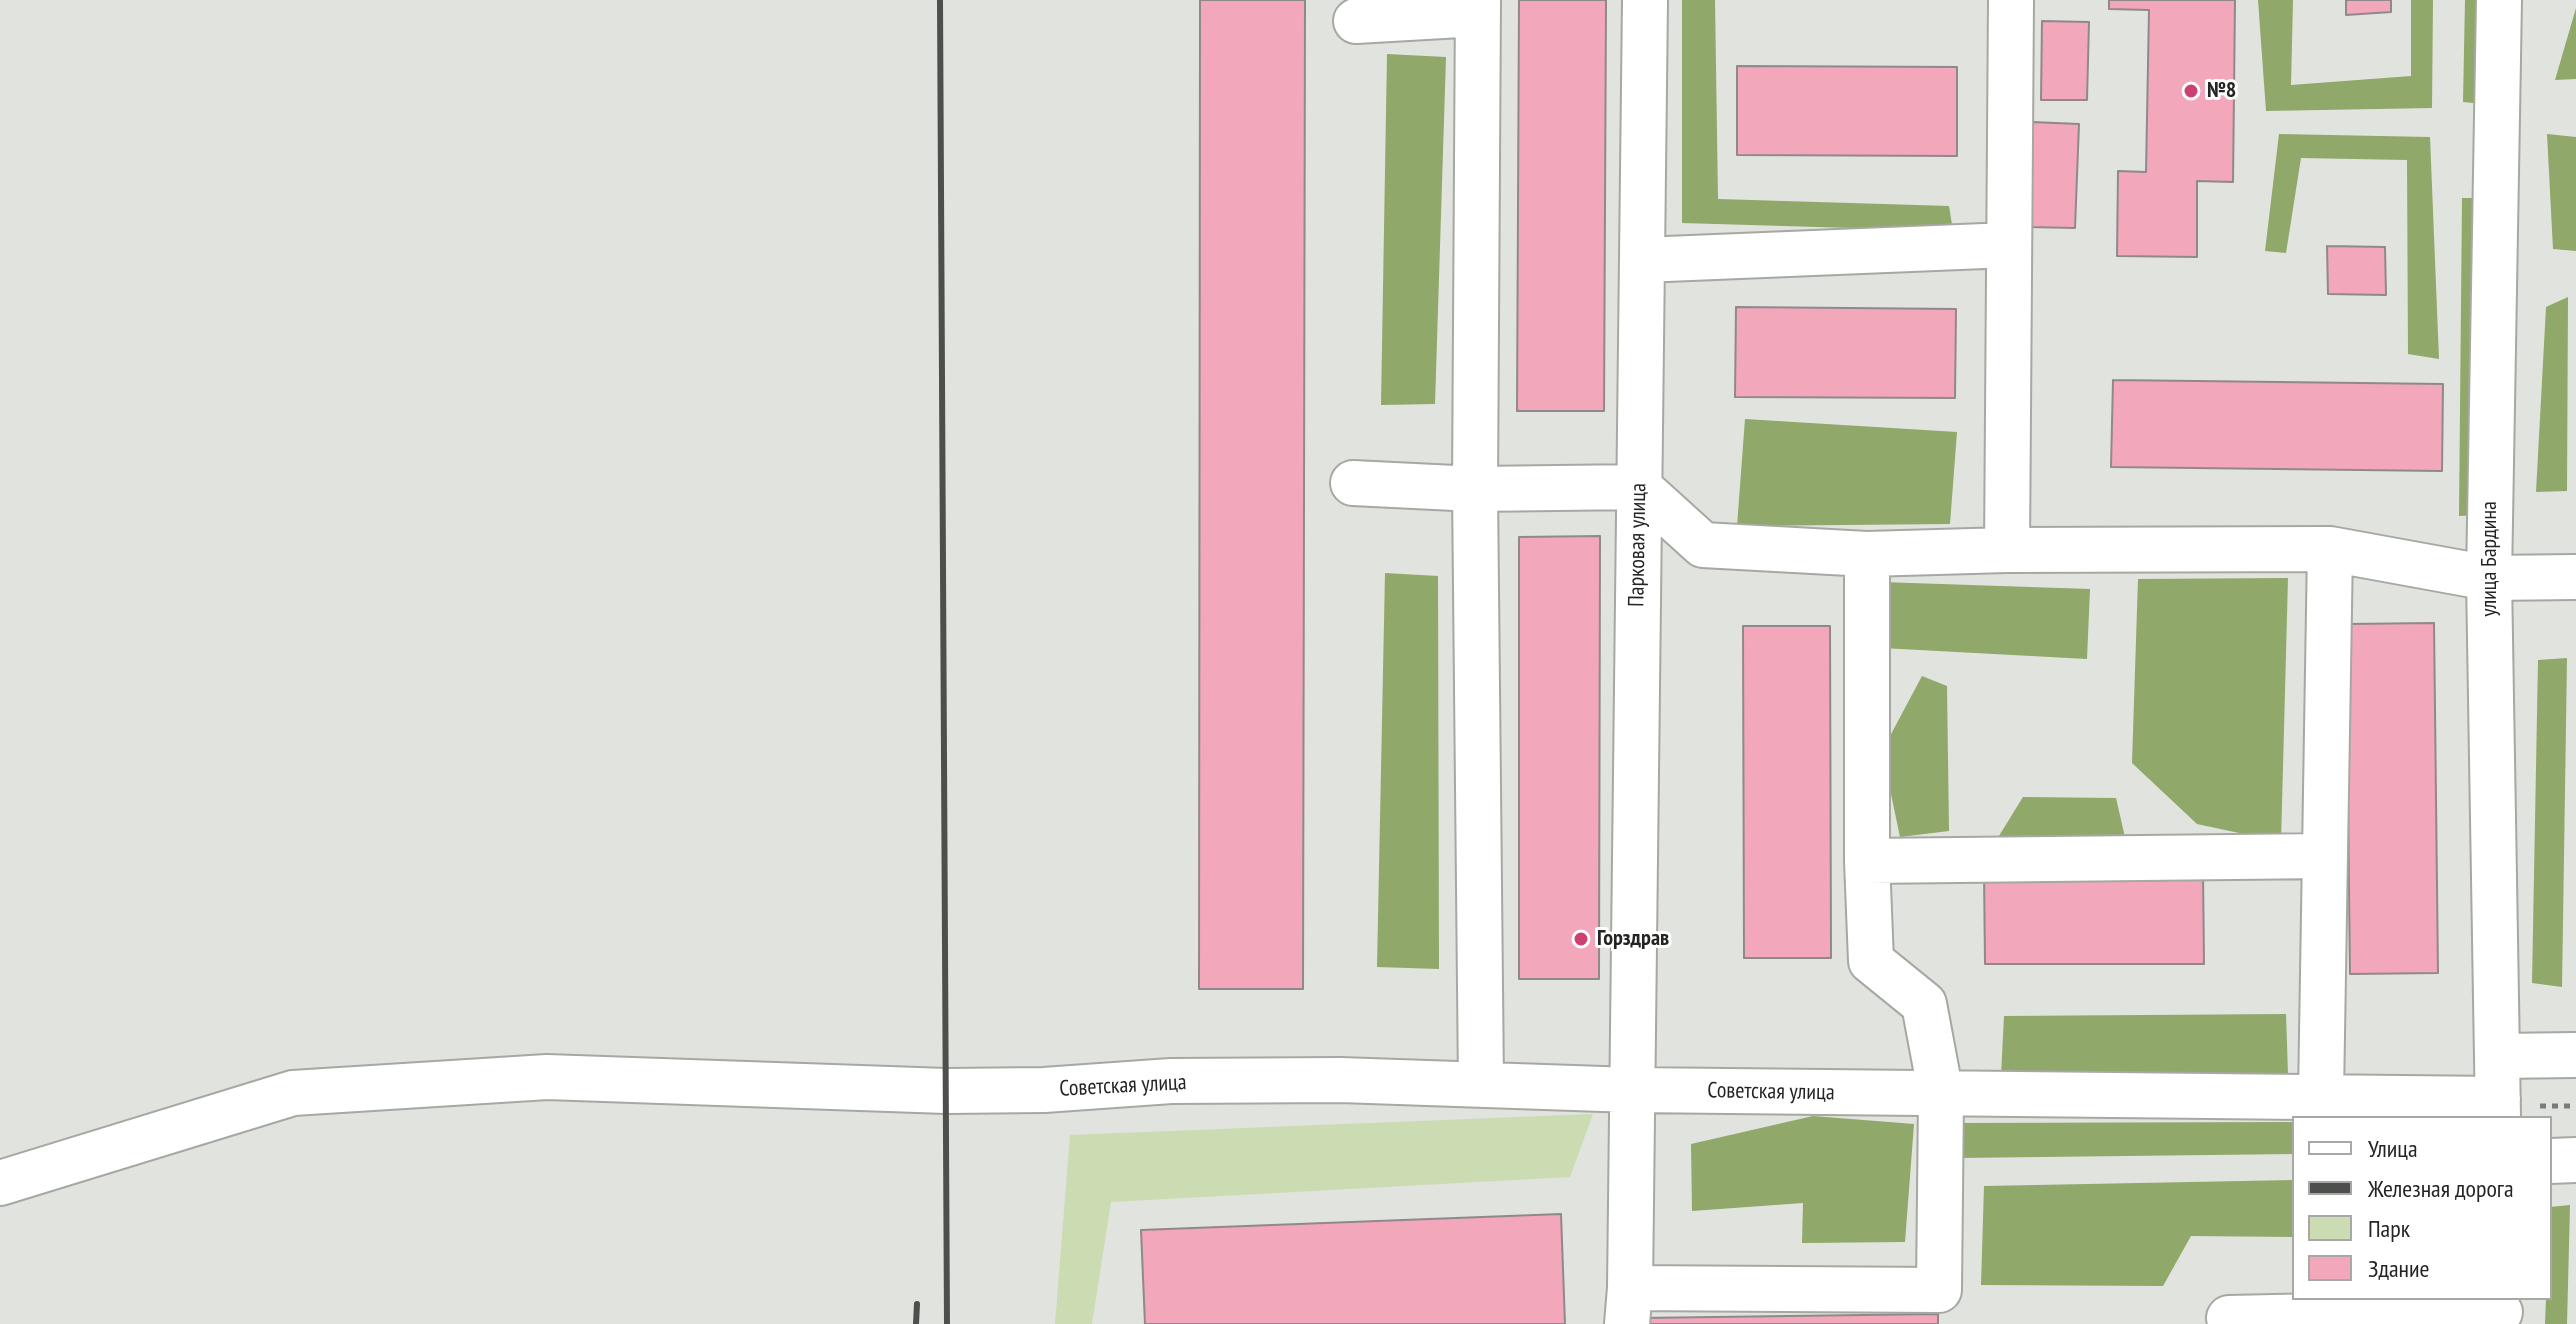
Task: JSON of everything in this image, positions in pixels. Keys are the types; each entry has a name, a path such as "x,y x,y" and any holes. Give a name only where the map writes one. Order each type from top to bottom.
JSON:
{"street":[{"name":"Парковая улица","path":"1628,1306 1645,0"},
{"path":"2007,550 2011,0"},
{"name":"улица Бардина","path":"2499,0 2489,578 2497,1056 2512,1108"},
{"path":"1356,21 1478,7 1475,489 1481,1084"},
{"path":"1642,260 2009,245"},
{"path":"1353,483 1475,489 1639,487 1703,545 1867,554 2007,550 2330,549 2489,578 2576,577"},
{"path":"2321,1095 2330,549"},
{"path":"1628,1306 1939,1290 1941,1095 1924,1004 1871,961 1867,861 1867,554"},
{"path":"1867,861 2325,856"},
{"path":"2497,1056 2576,1055"},
{"name":"Советская улица","path":"0,1183 293,1093 547,1077 917,1091 1044,1090 1171,1081 1340,1080 1632,1090 1941,1095 2321,1095 2512,1108"},
{"path":"2552,1161 2576,1160"},
{"path":"2229,1318 2500,1311"}],"path":[{"path":"2512,1108 2576,1106"}],"green space":[{"path":"1682,0 1715,0 1718,199 1949,206 1953,231 1682,223"},
{"path":"2258,0 2293,0 2291,85 2411,76 2411,0 2433,0 2432,108 2266,111"},
{"path":"2465,0 2483,0 2484,104 2463,102"},
{"path":"2576,8 2576,79 2555,80"},
{"path":"1387,54 1446,57 1435,404 1381,405"},
{"path":"2279,134 2430,137 2439,359 2408,354 2407,160 2301,158 2286,253 2265,251"},
{"path":"2547,134 2576,137 2576,251 2553,249"},
{"path":"2462,198 2477,198 2479,515 2459,516"},
{"path":"2568,297 2567,491 2536,492 2546,307"},
{"path":"1745,419 1957,432 1950,524 1737,526"},
{"path":"1385,573 1438,576 1439,969 1377,967"},
{"path":"2288,578 2281,842 2197,824 2132,763 2138,579"},
{"path":"1881,582 2090,589 2087,659 1882,648"},
{"path":"2567,658 2562,987 2532,983 2538,660"},
{"path":"1922,676 1947,686 1949,831 1900,837 1882,751"},
{"path":"2023,797 2116,798 2130,859 1989,852"},
{"path":"2286,1014 2288,1074 2001,1076 2004,1016"},
{"path":"1593,1114 1570,1177 1111,1202 1092,1324 1055,1324 1070,1135"},
{"path":"1813,1116 1914,1124 1905,1242 1802,1243 1803,1203 1692,1211 1691,1144"},
{"path":"2292,1122 2292,1154 1957,1158 1958,1123"},
{"path":"2292,1180 2292,1237 2191,1236 2163,1286 1981,1285 1984,1186"},
{"path":"2570,1205 2567,1324 2545,1324 2546,1300 2552,1300 2552,1207"}],"building":[{"path":"1200,0 1305,0 1303,989 1199,989"},
{"path":"1519,0 1606,0 1604,411 1517,411"},
{"name":"№8","path":"2109,0 2235,0 2233,182 2197,181 2197,257 2117,256 2118,171 2146,172 2149,10 2109,9"},
{"path":"2346,0 2391,0 2391,12 2346,15"},
{"path":"2042,21 2089,22 2087,100 2041,100"},
{"path":"1737,66 1957,67 1957,156 1737,155"},
{"path":"2032,122 2079,124 2075,228 2028,227"},
{"path":"2327,246 2385,247 2386,295 2328,294"},
{"path":"1736,307 1956,309 1955,398 1735,397"},
{"path":"2113,380 2443,384 2442,471 2111,467"},
{"path":"1600,536 1599,979 1519,979 1519,537"},
{"path":"2434,623 2438,973 2350,974 2346,624"},
{"path":"1743,626 1830,626 1831,958 1744,958"},
{"path":"1984,872 2203,872 2204,964 1985,964"},
{"path":"1561,1214 1565,1324 1145,1324 1141,1230"},
{"path":"1938,1314 1938,1324 1640,1324 1640,1318"}],"railway":[{"path":"940,0 947,1324"},
{"path":"916,1324 917,1304"}],"place":[{"name":"№8","path":"2191,91"},
{"name":"Горздрав","path":"1581,939"}]}
